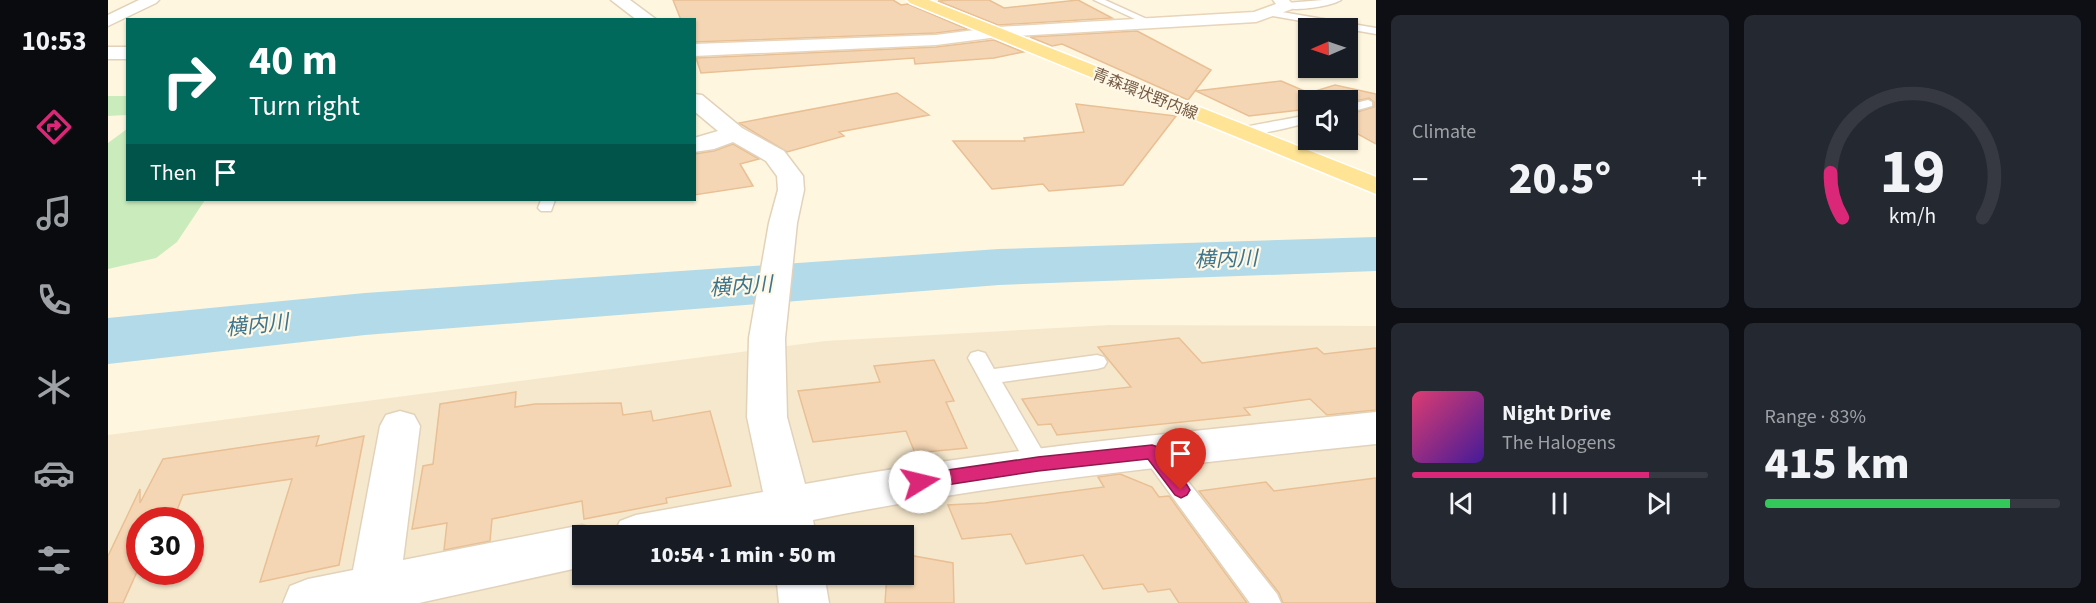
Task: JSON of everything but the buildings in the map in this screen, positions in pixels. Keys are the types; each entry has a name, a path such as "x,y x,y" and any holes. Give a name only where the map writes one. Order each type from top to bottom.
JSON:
{"main road":[{"name":"青森環状野内線","path":"915,0 1376,186"}],"street":[{"path":"108,21 151,0"},
{"path":"619,0 646,18"},
{"path":"696,50 936,40 998,32 1256,17 1279,6"},
{"path":"108,53 126,53"},
{"path":"696,102 734,133 775,156 790,176 791,190 783,223 767,338 767,417 791,520"},
{"path":"696,145 706,144 734,133"},
{"path":"373,595 400,426"},
{"path":"743,525 791,520 1038,464 1376,428"},
{"path":"308,603 373,595 572,548"},
{"path":"802,585 804,603"}],"lane":[{"path":"1098,0 1153,24"},
{"path":"1279,6 1305,6 1336,0"},
{"path":"1279,6 1376,31"},
{"path":"1358,106 1368,104"},
{"path":"1238,131 1268,128 1298,121"},
{"path":"978,357 1038,464"},
{"path":"989,377 1097,362"},
{"path":"1152,452 1267,603"}],"shaded area":[{"path":"1109,325 1376,326 1376,603 108,603 108,435 825,341"}],"green space":[{"path":"108,96 126,96 126,115 108,116"},
{"path":"126,130 126,201 204,201 177,242 156,258 108,269 108,143"}],"waterway":[{"name":"横内川","path":"108,341 365,314 999,267 1376,254"}],"route":[{"path":"920,482 1038,464 1152,452 1181,490"}]}
